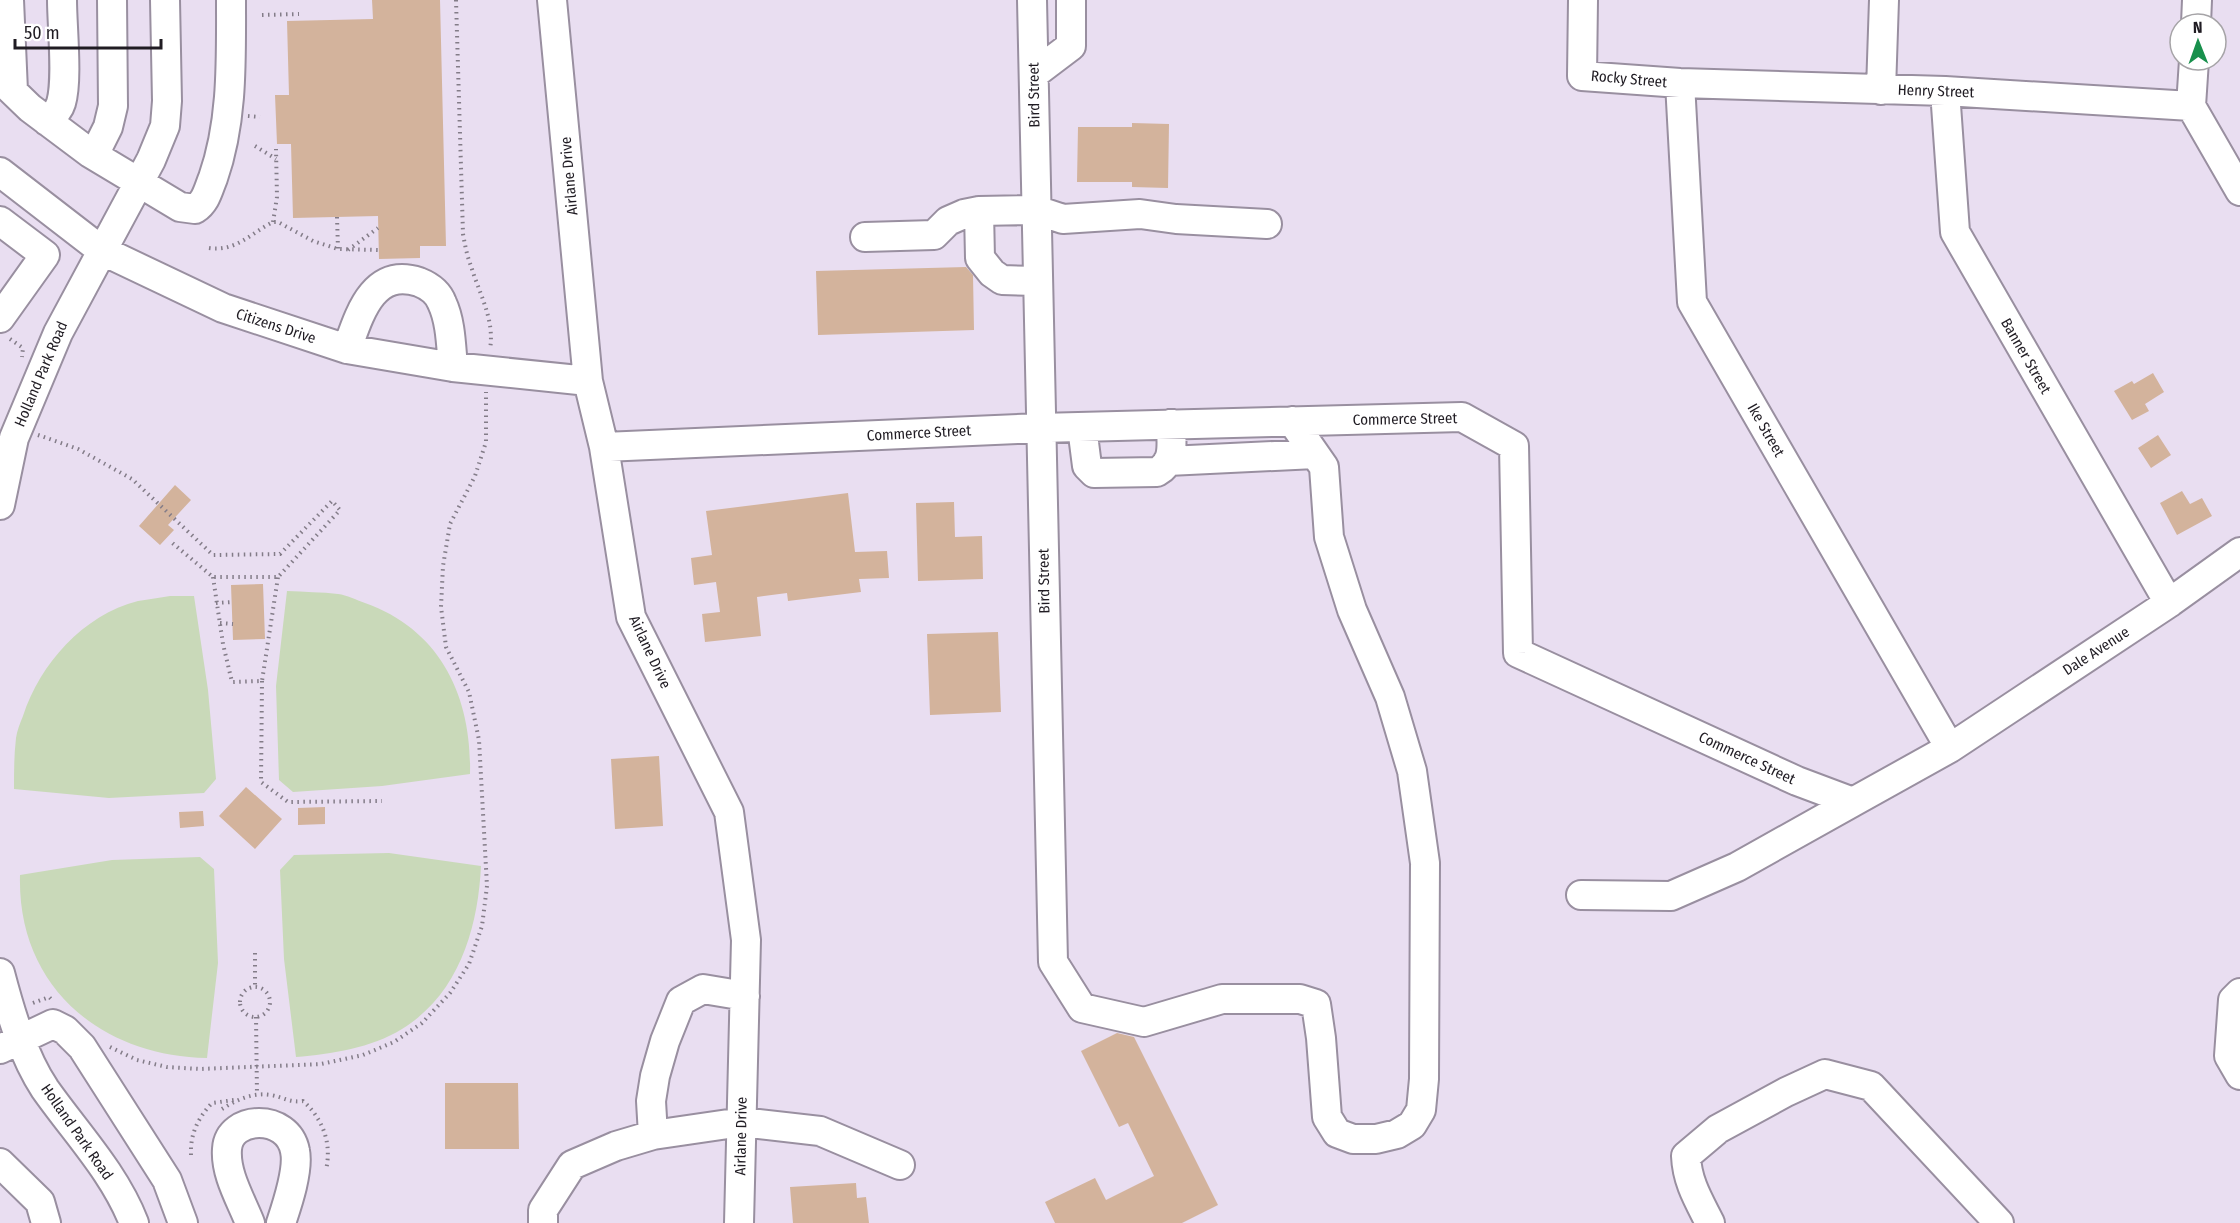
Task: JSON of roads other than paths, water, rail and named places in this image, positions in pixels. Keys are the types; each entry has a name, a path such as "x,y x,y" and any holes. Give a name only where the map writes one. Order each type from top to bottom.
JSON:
{"street":[{"path":"9,0 6,85 30,108 94,155 180,207 195,209 203,204 222,153 231,82 231,0"},
{"path":"47,121 61,104 64,88 62,0"},
{"path":"94,155 108,127 113,106 112,0"},
{"name":"Holland Park Road","path":"0,506 14,438 60,327 139,183 165,126 167,100 165,0"},
{"name":"Airlane Drive","path":"552,0 588,381 604,447 631,617 729,812 746,940 739,1223"},
{"name":"Bird Street","path":"1032,0 1053,962 1082,1008 1144,1022 1222,999 1300,999 1316,1004 1327,1117 1337,1133 1353,1139 1376,1139 1397,1134 1412,1125 1421,1110 1424,1079 1425,863 1412,771 1390,697 1352,610 1329,537 1324,467 1315,454"},
{"path":"1034,74 1071,46 1071,0"},
{"name":"Rocky Street","path":"1583,0 1582,76 1680,84"},
{"path":"1881,90 1884,0"},
{"path":"2193,72 2192,106 2240,191"},
{"name":"Henry Street","path":"1680,84 1945,91 2192,106"},
{"name":"Ike Street","path":"1680,84 1692,302 1950,748"},
{"name":"Banner Street","path":"1945,91 1955,232 2169,603"},
{"name":"Citizens Drive","path":"0,172 101,250 223,308 347,349 453,367 588,381"},
{"path":"865,237 933,235 948,221 979,211 1035,210 1063,219 1140,213 1186,220 1267,224"},
{"path":"979,211 980,258 992,273 1002,280 1037,281"},
{"path":"0,221 45,255 4,328"},
{"path":"347,349 359,316 370,296 385,283 410,279 429,286 442,302 453,367"},
{"name":"Commerce Street","path":"604,447 1040,428 1462,417 1515,446 1518,652 1797,782 1853,802"},
{"path":"1292,421 1315,454"},
{"path":"1082,427 1087,466 1094,473 1157,472 1166,467 1171,455 1171,424"},
{"path":"1168,461 1315,454"},
{"name":"Dale Avenue","path":"1950,748 2169,603 2240,552"},
{"path":"1581,895 1671,896 1737,867 1950,748"},
{"name":"Holland Park Road","path":"0,973 11,1006 10,1044 106,1170 134,1223"},
{"path":"652,1135 651,1101 655,1076 665,1041 681,1001 703,989 745,996"},
{"path":"2240,993 2233,1000 2229,1056 2240,1075"},
{"path":"10,1044 53,1024 65,1030 82,1047 167,1180 183,1223"},
{"path":"1710,1223 1691,1187 1686,1172 1686,1156 1718,1129 1786,1092 1825,1074 1871,1086 1999,1223"},
{"path":"250,1223 227,1163 227,1146 236,1131 252,1124 266,1122 284,1130 295,1151 294,1175 280,1223"},
{"path":"543,1223 543,1210 572,1165 616,1146 652,1135 742,1122 819,1131 900,1165"},
{"path":"0,1163 40,1202 46,1223"}]}
